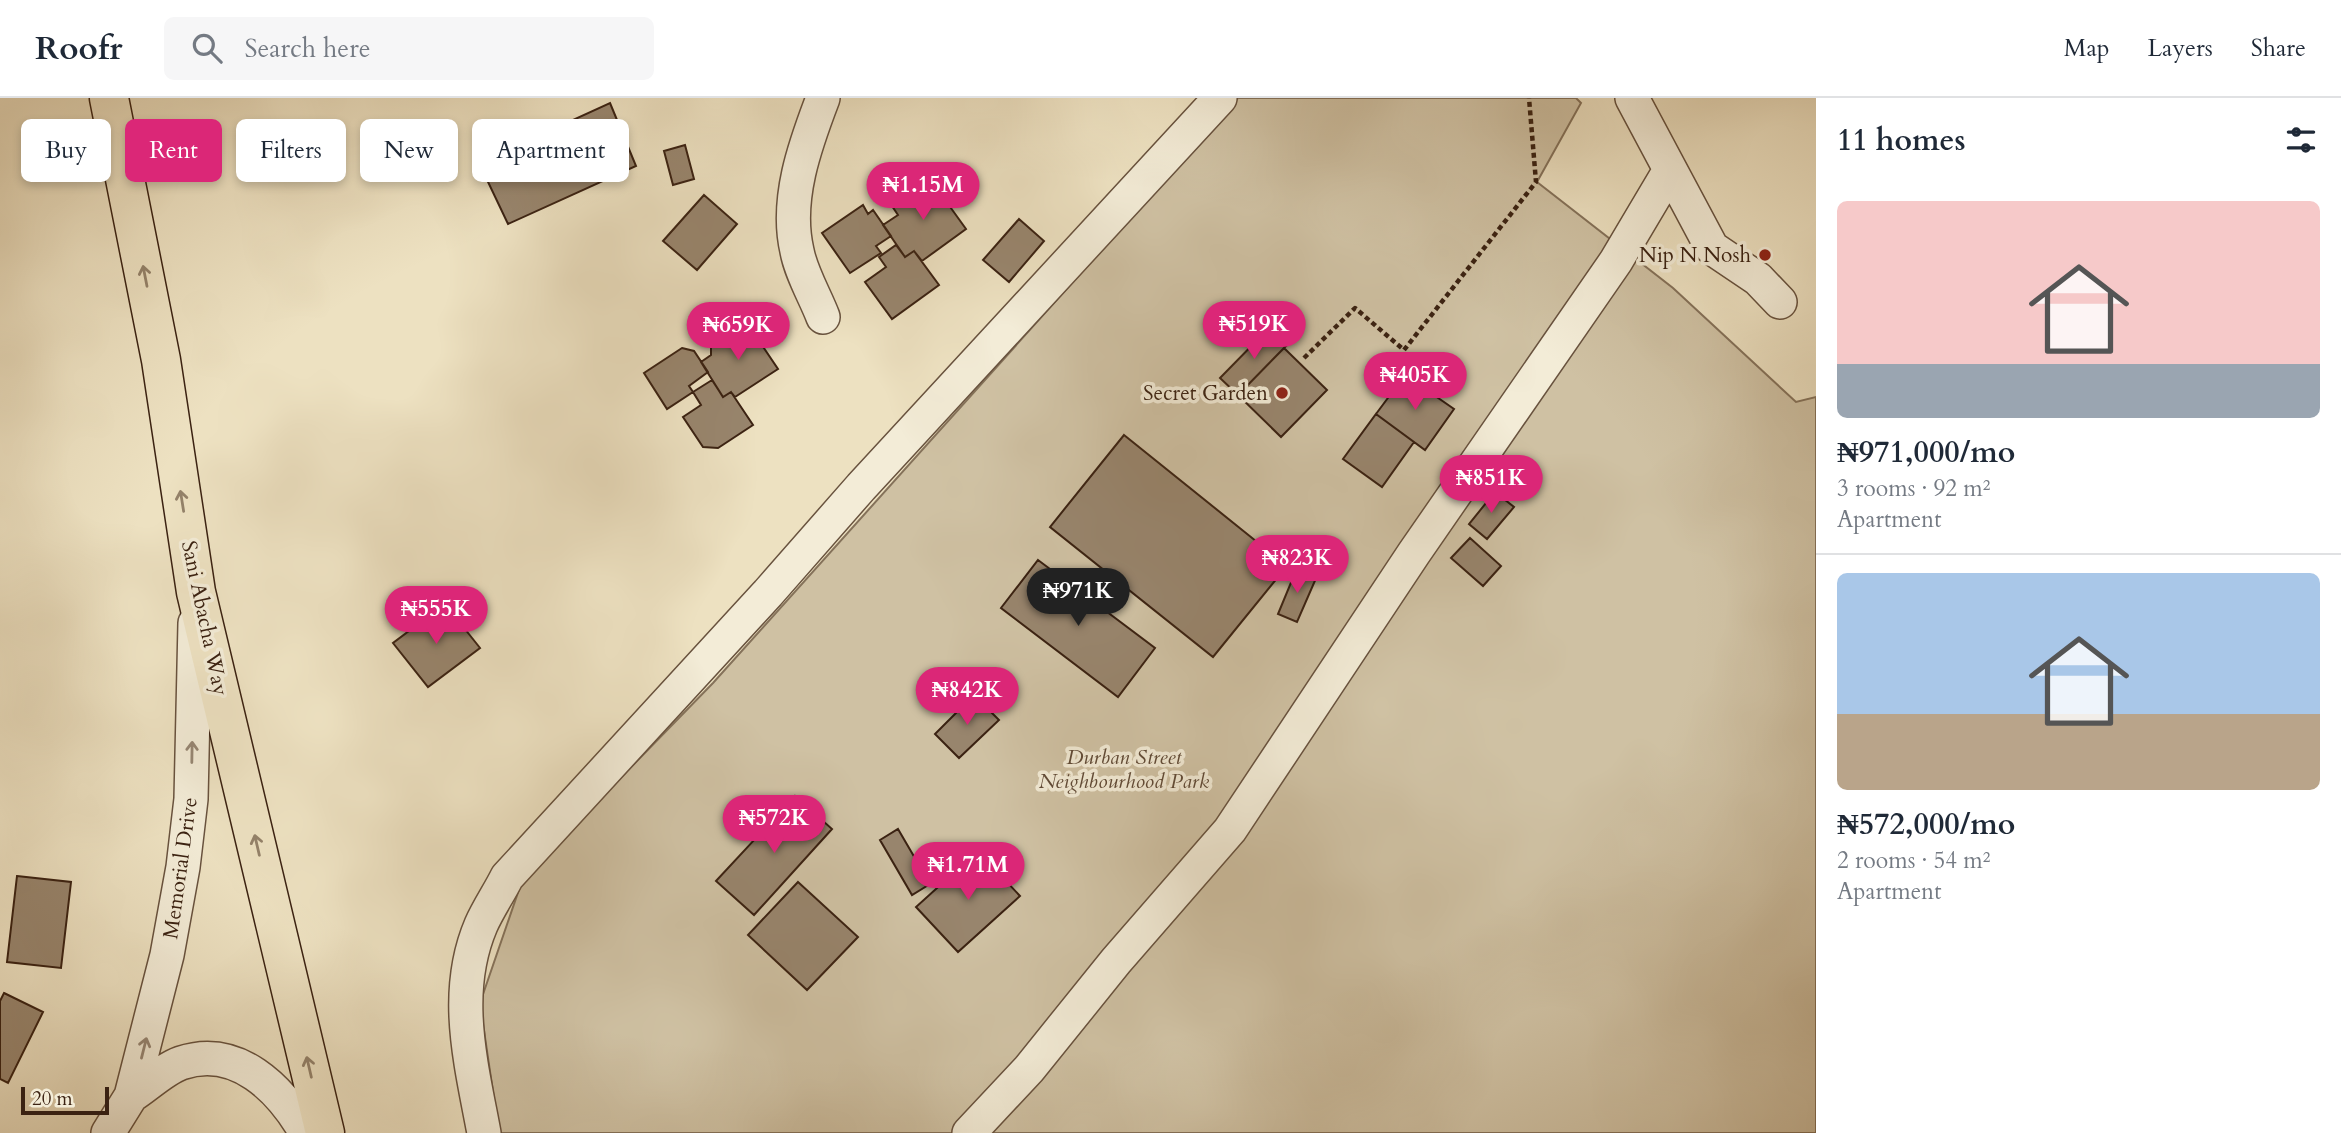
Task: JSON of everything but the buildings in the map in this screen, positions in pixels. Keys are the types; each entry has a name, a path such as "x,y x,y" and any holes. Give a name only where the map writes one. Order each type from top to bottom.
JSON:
{"highway":[{"name":"Sani Abacha Way","path":"109,98 161,360 196,592 325,1133"}],"street":[{"path":"823,98 804,149 794,199 796,251 823,317"},
{"path":"484,1133 466,1035 464,1007 467,978 481,926 507,877 1220,98"},
{"path":"1632,98 1712,248 1758,279 1780,302"},
{"path":"969,1133 1029,1069 1116,961 1230,830 1414,553 1616,261 1670,170"},
{"name":"Memorial Drive","path":"108,1133 131,1096 167,955 183,867 191,799 196,592"},
{"path":"131,1096 180,1063 204,1059 228,1060 266,1081 306,1133"}],"path":[{"path":"1304,358 1355,308 1404,350 1536,182 1529,98"}],"green space":[{"name":"Durban Street Neighbourhood Park","path":"1238,98 1576,98 1581,103 1537,182 1673,288 1796,402 1816,397 1816,1133 499,1133 480,1003 523,878 713,683"}],"place":[{"name":"Nip N Nosh","path":"1765,255"},
{"name":"Secret Garden","path":"1282,393"}]}
